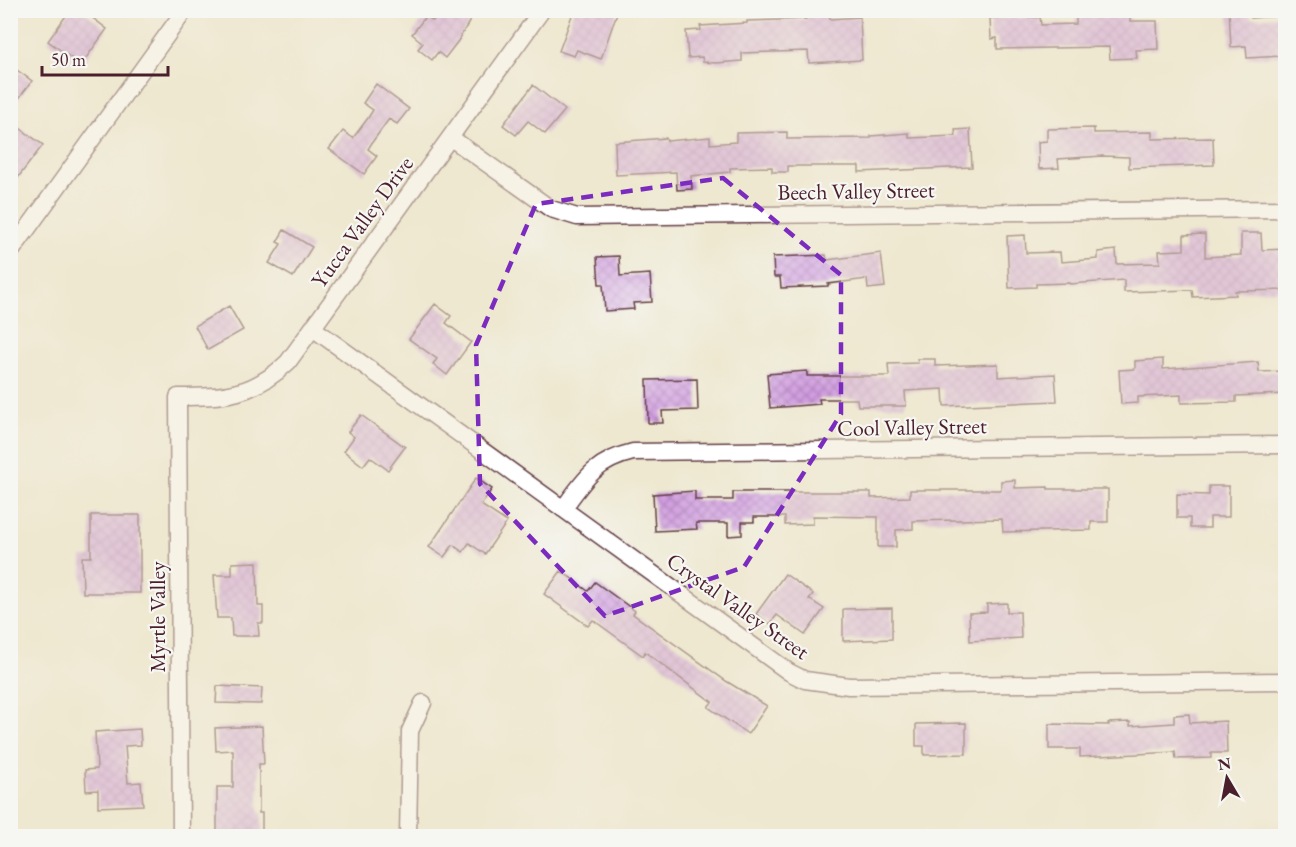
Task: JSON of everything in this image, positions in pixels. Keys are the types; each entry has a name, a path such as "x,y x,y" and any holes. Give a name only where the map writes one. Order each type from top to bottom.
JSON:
{"street":[{"path":"10,253 185,10"},
{"name":"Yucca Valley Drive","path":"178,397 216,397 257,387 274,376 288,362 542,10"},
{"name":"Beech Valley Street","path":"451,138 551,209 577,216 1286,209"},
{"name":"Crystal Valley Street","path":"314,329 789,672 805,680 849,686 1286,681"},
{"name":"Myrtle Valley","path":"178,397 181,837"},
{"name":"Cool Valley Street","path":"563,509 592,471 618,455 633,452 1286,445"},
{"path":"408,837 410,731 423,703"}],"highlighted area":[{"path":"723,178 841,275 841,414 744,567 605,616 480,484 476,345 536,204"}],"building":[{"path":"70,10 82,10 107,29 81,65 48,41"},
{"path":"439,10 476,10 445,58 438,52 432,60 418,49 423,43 412,34 426,16 433,21"},
{"path":"574,10 618,10 601,59 577,50 574,56 559,51"},
{"path":"806,10 829,10 830,19 860,17 862,60 809,63 808,51 742,53 742,61 716,63 703,62 702,57 688,58 686,31 701,30 700,26 747,23 747,21 806,19"},
{"path":"1229,10 1250,10 1251,18 1279,16 1282,56 1247,58 1246,46 1231,47"},
{"path":"1130,14 1130,21 1157,21 1158,49 1136,50 1137,58 1110,59 1109,47 997,49 997,38 991,39 990,18 1040,17 1041,25 1076,24 1076,16"},
{"path":"10,65 32,81 10,110"},
{"path":"376,84 409,109 397,124 389,119 373,141 368,149 377,156 364,174 329,149 343,131 353,138 368,118 373,110 363,103"},
{"path":"533,85 565,110 545,134 528,121 516,135 503,125"},
{"path":"10,121 43,145 10,188"},
{"path":"1094,128 1094,133 1152,132 1152,139 1213,138 1214,165 1129,168 1129,157 1103,156 1058,159 1059,168 1039,169 1038,142 1047,141 1047,129"},
{"path":"970,129 972,167 859,172 859,166 788,166 788,172 772,172 772,167 730,168 730,172 691,176 692,189 677,190 676,172 616,175 615,142 710,137 710,144 736,142 736,133 787,132 787,139 871,138 871,136 909,133 909,138 956,136 955,130"},
{"path":"284,230 312,247 293,277 269,263 281,244 277,242"},
{"path":"1241,233 1261,233 1262,250 1286,249 1286,290 1235,291 1236,295 1193,297 1192,290 1124,292 1124,280 1036,284 1036,287 1009,288 1007,236 1025,235 1026,253 1060,252 1061,262 1098,259 1098,252 1116,250 1117,264 1160,263 1159,251 1184,250 1184,235 1205,234 1205,257 1241,255"},
{"path":"881,253 885,287 868,289 867,279 828,284 828,286 781,288 780,277 774,277 773,257 826,255 827,260"},
{"path":"619,256 620,276 650,274 652,302 633,303 634,309 605,311 603,284 599,284 597,257"},
{"path":"435,304 451,316 446,323 471,342 447,375 433,364 437,359 409,339"},
{"path":"229,306 243,330 208,350 195,326"},
{"path":"917,359 935,359 935,366 998,364 998,377 1055,374 1057,401 944,406 943,389 905,391 906,406 858,406 857,399 819,399 820,404 770,408 767,374 807,371 807,376 889,376 888,364 918,363"},
{"path":"1163,359 1163,369 1258,362 1259,372 1286,371 1286,394 1236,396 1236,402 1181,403 1181,395 1138,397 1138,403 1121,404 1119,370 1135,369 1135,361"},
{"path":"697,379 698,410 662,411 663,423 648,423 647,380"},
{"path":"361,415 405,447 388,470 370,457 363,466 344,451 354,437 348,432"},
{"path":"476,478 492,489 481,505 507,522 485,554 469,543 463,552 453,545 444,557 429,547"},
{"path":"1015,480 1015,488 1108,489 1108,522 1091,522 1091,530 1003,532 1002,519 913,521 913,529 896,530 896,547 878,547 878,517 813,516 813,524 785,525 785,517 754,517 754,522 742,522 742,535 728,536 728,523 696,523 697,529 655,531 653,494 695,491 695,500 733,500 733,492 871,492 871,498 910,497 910,490 1001,490 1001,481"},
{"path":"1209,486 1229,486 1229,517 1210,517 1210,528 1190,528 1190,518 1177,518 1177,494 1209,495"},
{"path":"91,515 140,515 140,593 83,593 82,557 91,557"},
{"path":"257,562 258,606 263,606 263,623 258,623 259,636 232,636 231,618 217,618 214,575 232,575 232,563"},
{"path":"561,571 588,591 595,582 635,611 633,614 726,681 767,706 748,734 708,707 712,702 645,652 643,656 593,620 588,626 544,594"},
{"path":"785,574 813,594 809,599 824,609 805,635 777,615 770,624 756,614"},
{"path":"1007,603 1007,612 1020,612 1021,638 970,641 969,613 987,612 987,604"},
{"path":"892,608 892,639 843,641 843,609"},
{"path":"217,686 262,688 261,704 216,703"},
{"path":"1189,714 1190,723 1226,721 1227,753 1211,753 1211,758 1176,759 1175,752 1080,757 1080,749 1049,749 1049,724 1109,725 1108,723 1130,722 1130,726 1174,723 1174,715"},
{"path":"966,723 966,754 924,755 924,746 916,746 916,724"},
{"path":"262,726 264,764 259,764 259,813 262,813 262,837 217,835 217,787 233,787 233,750 216,751 215,728"},
{"path":"140,729 141,745 125,746 128,783 141,782 143,805 98,807 98,790 86,791 85,770 97,769 95,732"}]}
